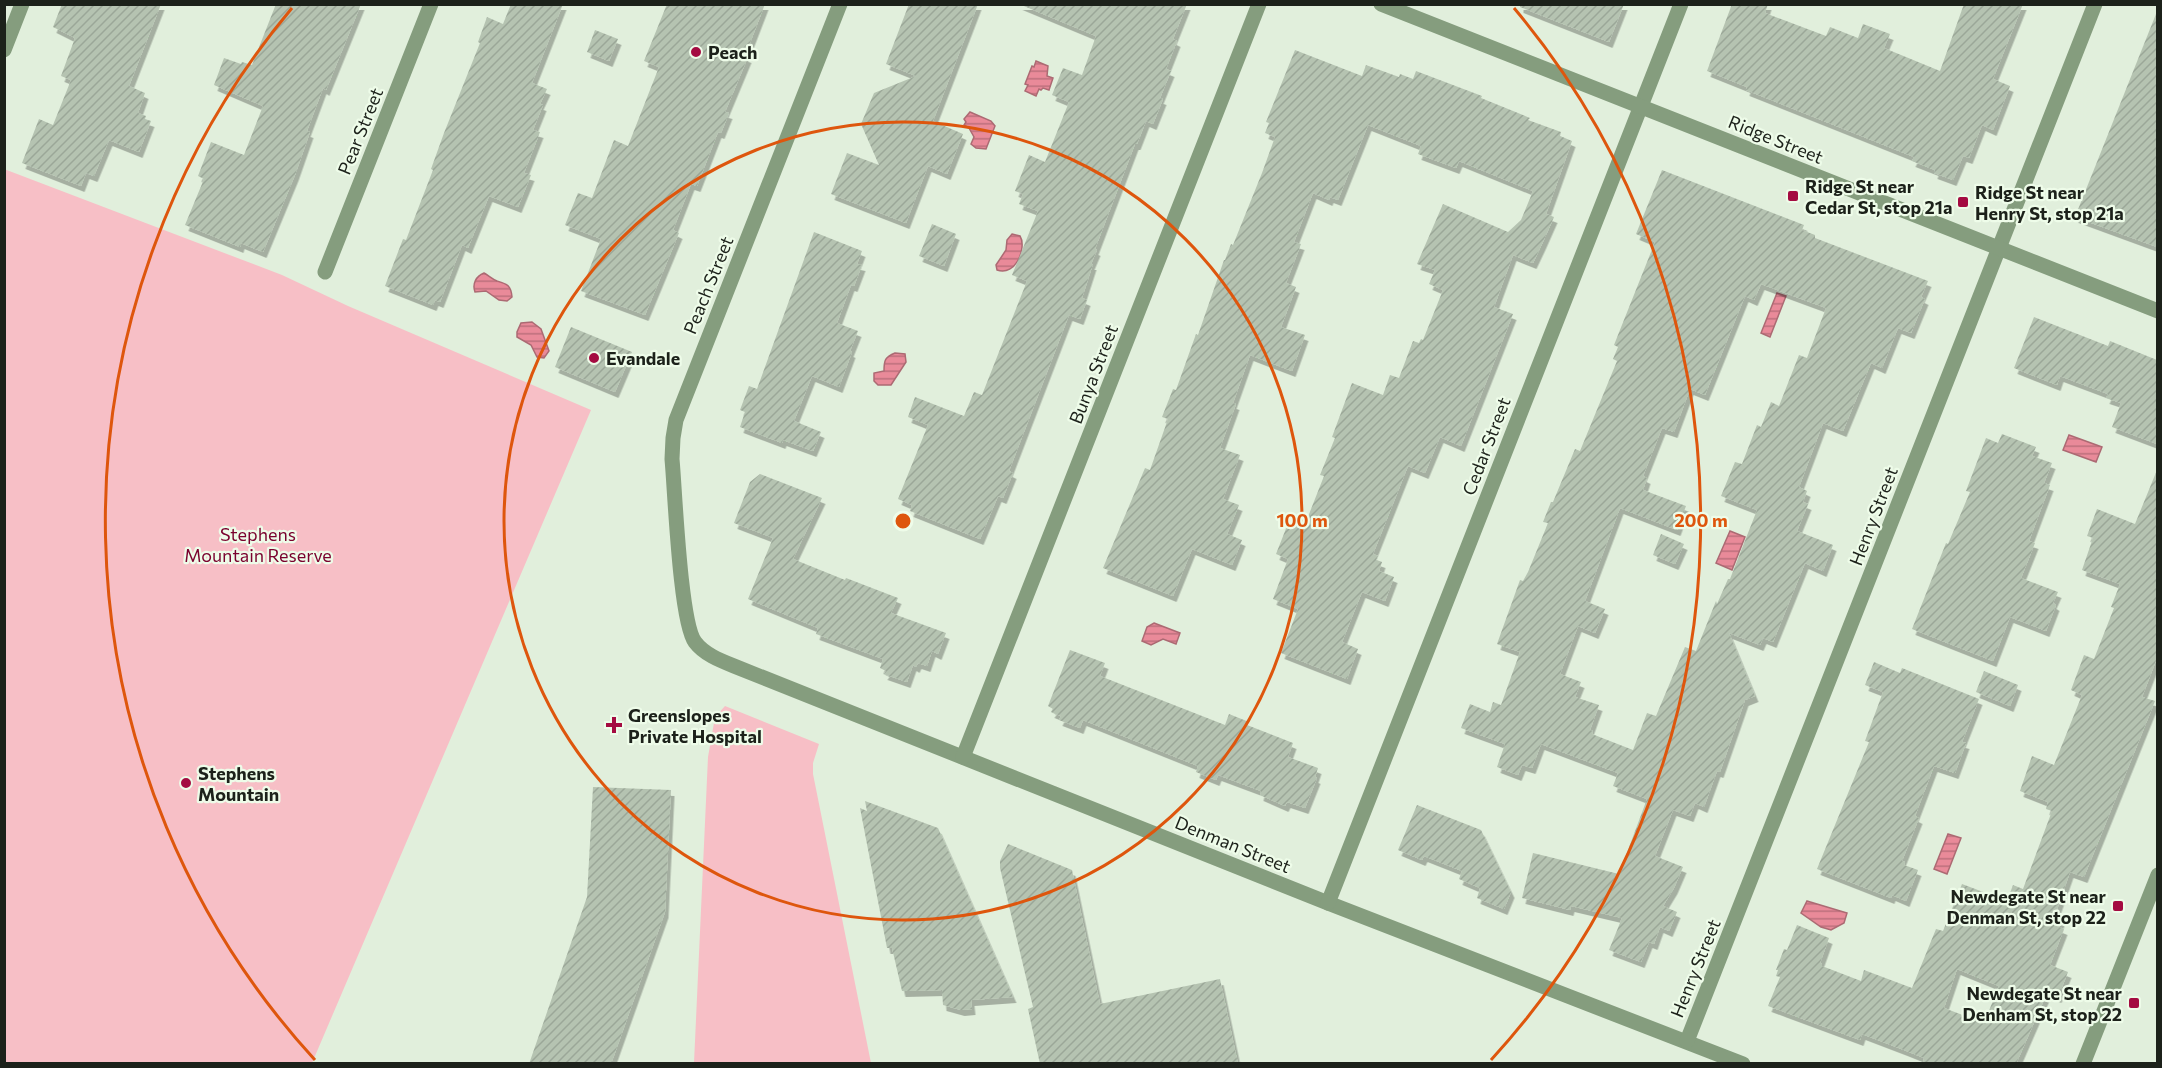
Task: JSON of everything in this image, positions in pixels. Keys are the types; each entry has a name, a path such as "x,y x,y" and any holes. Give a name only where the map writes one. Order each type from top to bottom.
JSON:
{"street":[{"path":"4,50 22,4"},
{"name":"Pear Street","path":"325,272 431,4"},
{"name":"Peach Street","path":"710,655 694,641 688,623 672,459 676,420 840,4"},
{"name":"Bunya Street","path":"963,758 1259,4"},
{"name":"Ridge Street","path":"1381,4 2157,311"},
{"name":"Cedar Street","path":"1328,903 1681,4"},
{"name":"Henry Street","path":"1687,1041 2095,4"},
{"name":"Denman Street","path":"710,655 1328,903 1743,1064"},
{"path":"2083,1064 2157,875"}],"green space":[{"name":"Stephens Mountain Reserve","path":"4,169 282,275 348,306 591,410 312,1063 5,1063"},
{"path":"725,706 819,744 813,763 813,774 871,1063 694,1063 708,757 715,717"}],"shaded area":[{"path":"1036,61 1048,66 1047,76 1053,78 1049,90 1039,89 1036,96 1025,91 1028,85 1025,84"},
{"path":"970,112 991,121 995,126 986,149 976,148 971,144 974,137 969,128 964,125 966,122 964,119"},
{"path":"1012,234 1020,236 1021,253 1010,269 997,270 996,265 1006,250 1007,240"},
{"path":"484,273 508,286 512,297 507,301 499,300 486,291 475,292 475,281"},
{"path":"1777,293 1786,296 1770,337 1761,333"},
{"path":"532,322 541,329 549,351 544,358 537,357 531,345 517,337 521,323"},
{"path":"895,353 905,354 906,362 891,385 878,385 874,381 874,373 884,371 886,359"},
{"path":"2069,435 2102,447 2096,462 2063,450"},
{"path":"1730,531 1745,537 1732,570 1716,563"},
{"path":"1154,623 1180,633 1176,644 1163,639 1151,645 1142,641 1147,627"},
{"path":"1948,834 1961,838 1947,874 1934,869"},
{"path":"1807,901 1847,913 1844,923 1831,930 1821,927 1801,913"}],"building":[{"path":"62,4 161,4 129,86 145,93 138,113 151,121 139,152 109,140 94,176 86,173 81,186 22,163 39,119 53,125 71,80 61,76 75,38 53,27"},
{"path":"276,4 361,4 326,90 323,88 307,131 310,132 295,175 263,252 241,243 240,247 185,225 204,179 198,176 211,142 244,155 263,106 214,85 224,58 252,65"},
{"path":"511,4 563,4 532,83 547,89 533,130 540,132 524,173 531,175 518,207 489,196 468,248 462,245 440,302 435,300 433,305 385,286 403,239 406,240 433,170 431,169 480,43 478,42 487,17 503,24"},
{"path":"667,4 765,4 745,56 748,57 725,112 729,113 721,133 718,132 697,186 691,184 673,230 679,233 645,315 581,291 601,239 565,225 578,193 592,198 614,140 628,146 659,67 644,61"},
{"path":"909,4 978,4 933,121 963,134 947,174 928,166 906,223 831,194 847,153 879,165 861,124 874,93 916,76 886,64"},
{"path":"1019,4 1187,4 1173,39 1177,41 1166,69 1171,71 1160,98 1163,99 1153,124 1146,121 1137,144 1135,144 1095,249 1097,250 1082,298 1087,300 1080,319 1069,315 1009,471 1013,473 1003,498 998,496 980,539 910,511 912,505 898,499 928,425 908,417 915,397 964,416 974,392 982,395 1027,281 1012,275 1038,211 1019,204 1023,194 1015,191 1029,155 1045,162 1069,102 1052,95 1063,68 1082,75 1096,36"},
{"path":"1520,4 1624,4 1609,42 1520,7"},
{"path":"1732,4 1768,4 1765,13 1826,36 1830,27 1858,38 1863,24 1890,34 1884,48 1940,71 1964,4 2023,4 1993,79 2010,86 1993,130 1982,125 1969,158 1963,156 1953,180 1912,161 1914,157 1746,90 1747,87 1707,71"},
{"path":"2157,14 2157,247 2075,217"},
{"path":"595,30 618,39 609,61 587,52"},
{"path":"1295,50 1362,76 1366,65 1399,77 1400,74 1413,79 1416,71 1482,96 1481,98 1530,118 1528,120 1561,132 1560,136 1572,141 1546,214 1554,217 1542,244 1533,263 1513,255 1494,307 1513,314 1461,446 1440,437 1425,473 1408,466 1373,554 1378,556 1376,560 1382,562 1379,571 1394,577 1385,601 1362,592 1342,642 1358,649 1347,679 1281,653 1298,609 1273,599 1288,559 1276,554 1289,521 1304,527 1324,476 1320,475 1335,438 1332,437 1352,383 1383,395 1390,375 1399,378 1413,341 1419,343 1421,339 1423,340 1443,290 1429,284 1435,270 1417,264 1443,204 1508,232 1521,220 1533,191 1459,161 1456,168 1418,154 1421,146 1368,125 1338,200 1330,197 1329,200 1313,193 1294,242 1301,244 1286,283 1296,287 1281,327 1305,335 1292,371 1250,355 1233,403 1236,404 1220,448 1240,455 1223,499 1239,505 1227,534 1242,540 1232,565 1192,549 1173,596 1103,568 1145,468 1150,470 1168,419 1162,417 1173,389 1176,390 1224,260 1231,244 1233,245 1262,173 1275,137 1265,133 1269,123 1266,122"},
{"path":"1662,170 1804,225 1802,230 1815,235 1815,238 1928,281 1921,297 1925,299 1911,333 1898,328 1882,368 1871,363 1843,431 1823,423 1799,487 1807,491 1803,502 1808,504 1797,531 1833,545 1823,571 1805,563 1773,642 1763,638 1760,645 1729,633 1755,696 1745,700 1720,772 1717,771 1704,807 1695,803 1690,816 1673,810 1655,856 1683,867 1663,906 1677,912 1669,931 1660,927 1654,944 1649,942 1641,962 1609,950 1622,918 1571,906 1570,910 1522,898 1533,853 1619,874 1647,799 1613,786 1618,773 1541,744 1532,768 1522,765 1518,775 1497,767 1505,744 1461,728 1470,704 1490,712 1493,702 1501,705 1520,652 1497,644 1520,580 1523,581 1528,572 1548,523 1543,522 1551,502 1553,502 1575,449 1580,451 1617,361 1613,359 1618,347 1614,345 1655,242 1636,234","holes":["1761,284 1826,308 1807,358 1799,355 1779,406 1771,402 1761,427 1757,425 1742,464 1735,462 1721,496 1757,510 1730,579 1717,604 1716,601 1696,651 1685,647 1656,716 1647,713 1633,750 1592,734 1593,731 1590,730 1599,705 1575,697 1581,682 1560,674 1578,626 1595,633 1605,609 1585,601 1620,508 1677,530 1686,506 1643,490 1647,478 1643,476 1662,428 1674,432 1690,389 1705,395 1745,296 1754,300"]},
{"path":"932,224 956,234 944,266 919,256"},
{"path":"814,232 862,251 857,264 862,265 854,286 851,285 837,323 858,331 839,387 812,376 794,421 821,432 813,451 783,440 782,443 740,427 745,412 740,410 749,386 757,389"},
{"path":"2034,317 2108,346 2110,341 2157,360 2157,444 2112,427 2121,403 2106,398 2108,394 2060,376 2057,385 2014,368"},
{"name":"Evandale","path":"571,327 632,352 615,392 555,367"},
{"path":"2002,434 2036,447 2032,456 2052,463 2044,483 2050,485 2029,541 2035,543 2021,578 2058,592 2053,603 2056,605 2046,631 2010,617 1993,661 1912,629 1946,543 1948,544 1970,492 1966,491 1986,438 1998,443"},
{"path":"2157,470 2157,658 2142,697 2155,701 2084,877 2070,872 2054,918 2061,920 2059,927 2064,929 2050,965 2068,972 2058,997 2047,993 2016,1064 1923,1064 1924,1058 1862,1034 1860,1040 1768,1006 1780,977 1776,976 1778,970 1776,970 1797,925 1829,938 1820,963 1822,966 1861,981 1864,970 1912,988 1936,929 1943,931 1962,884 2007,901 2013,885 2023,889 2052,811 2046,809 2048,802 2020,791 2032,756 2054,765 2082,695 2071,690 2084,655 2094,659 2114,608 2111,607 2120,584 2082,570 2093,538 2087,536 2097,509 2135,524","holes":["1957,969 1999,986 1984,1023 1944,1008"]},
{"path":"760,474 822,498 793,559 898,598 891,613 946,633 938,654 932,651 927,666 918,663 916,667 913,665 907,682 884,674 886,671 880,668 883,659 816,634 818,628 748,599 773,538 734,523 750,482"},
{"path":"1661,534 1684,544 1675,564 1653,555"},
{"path":"1070,650 1105,663 1100,676 1225,725 1229,714 1249,722 1247,725 1293,743 1288,757 1318,768 1315,777 1317,778 1305,808 1287,802 1285,806 1260,795 1261,791 1218,775 1216,780 1196,772 1198,766 1083,720 1080,728 1059,720 1061,716 1051,712 1053,709 1048,706"},
{"path":"1874,662 1900,673 1902,668 1979,699 1962,742 1966,743 1955,773 1934,766 1915,816 1919,818 1902,861 1905,862 1904,865 1918,870 1906,901 1892,895 1891,898 1817,869 1869,742 1865,741 1883,692 1865,685"},
{"path":"1984,671 2018,685 2010,706 1976,692"},
{"path":"593,787 671,790 665,912 611,1064 529,1064 587,897"},
{"path":"865,801 938,828 1013,997 971,1000 972,1009 961,1010 943,1005 942,990 902,991 892,948 887,948 860,808 867,811"},
{"path":"1417,805 1481,830 1511,892 1504,909 1477,898 1480,888 1459,879 1462,871 1424,856 1422,860 1398,850"},
{"path":"1008,844 1072,870 1100,1004 1220,979 1238,1064 1040,1064 1028,1009 1033,1007 1000,868 1000,861"}],"place":[{"name":"Peach","path":"696,52"},
{"name":"Ridge St near Cedar St, stop 21a","path":"1793,196"},
{"name":"Ridge St near Henry St, stop 21a","path":"1963,202"},
{"name":"Evandale","path":"594,358"},
{"name":"Greenslopes Private Hospital","path":"614,725"},
{"name":"Stephens Mountain","path":"186,783"},
{"name":"Newdegate St near Denman St, stop 22","path":"2118,906"},
{"name":"Newdegate St near Denham St, stop 22","path":"2134,1003"}]}
